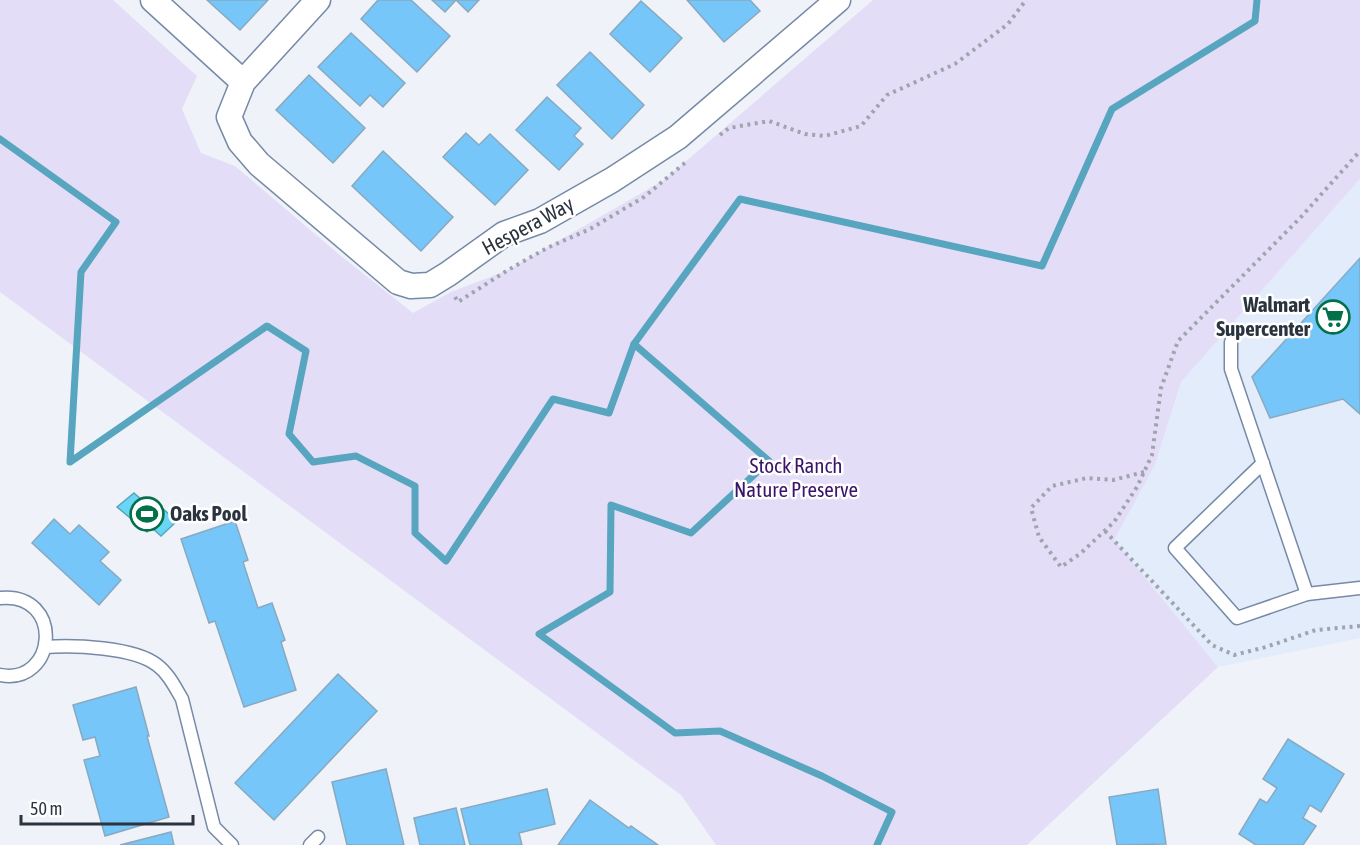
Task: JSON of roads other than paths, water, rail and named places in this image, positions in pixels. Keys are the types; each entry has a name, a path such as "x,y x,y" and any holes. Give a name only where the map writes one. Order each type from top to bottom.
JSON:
{"street":[{"path":"153,0 243,82 318,0"},
{"name":"Hespera Way","path":"243,82 229,117 240,141 259,164 398,282 411,286 430,285 504,234 540,221 612,180 678,137 838,0"}],"lane":[{"path":"1232,342 1231,369 1307,594"},
{"path":"1263,463 1175,548 1237,618 1307,594 1360,588"},
{"path":"0,598 15,598 37,610 44,621 47,634 41,658 31,668 20,675 7,677 0,675"},
{"path":"45,647 72,645 136,654 157,665 172,681 182,699 214,827 232,845"}],"water":[{"name":"Oaks Pool","path":"134,493 150,507 155,502 177,521 161,536 151,527 147,532 117,507"}],"waterway":[{"path":"0,139 116,222 81,272 70,462 267,326 306,351 289,434 313,462 356,456 415,486 415,533 446,561 553,399 609,413 634,344 740,199 1042,266 1112,109 1255,21 1257,0"},
{"path":"634,344 769,461 691,533 611,505 610,592 539,634 675,733 720,731 822,776 892,812 877,845"}],"place":[{"name":"Walmart Supercenter","path":"1333,317"},
{"name":"Oaks Pool","path":"147,514"}],"park label":[{"name":"Stock Ranch Nature Preserve","path":"796,478"}]}
